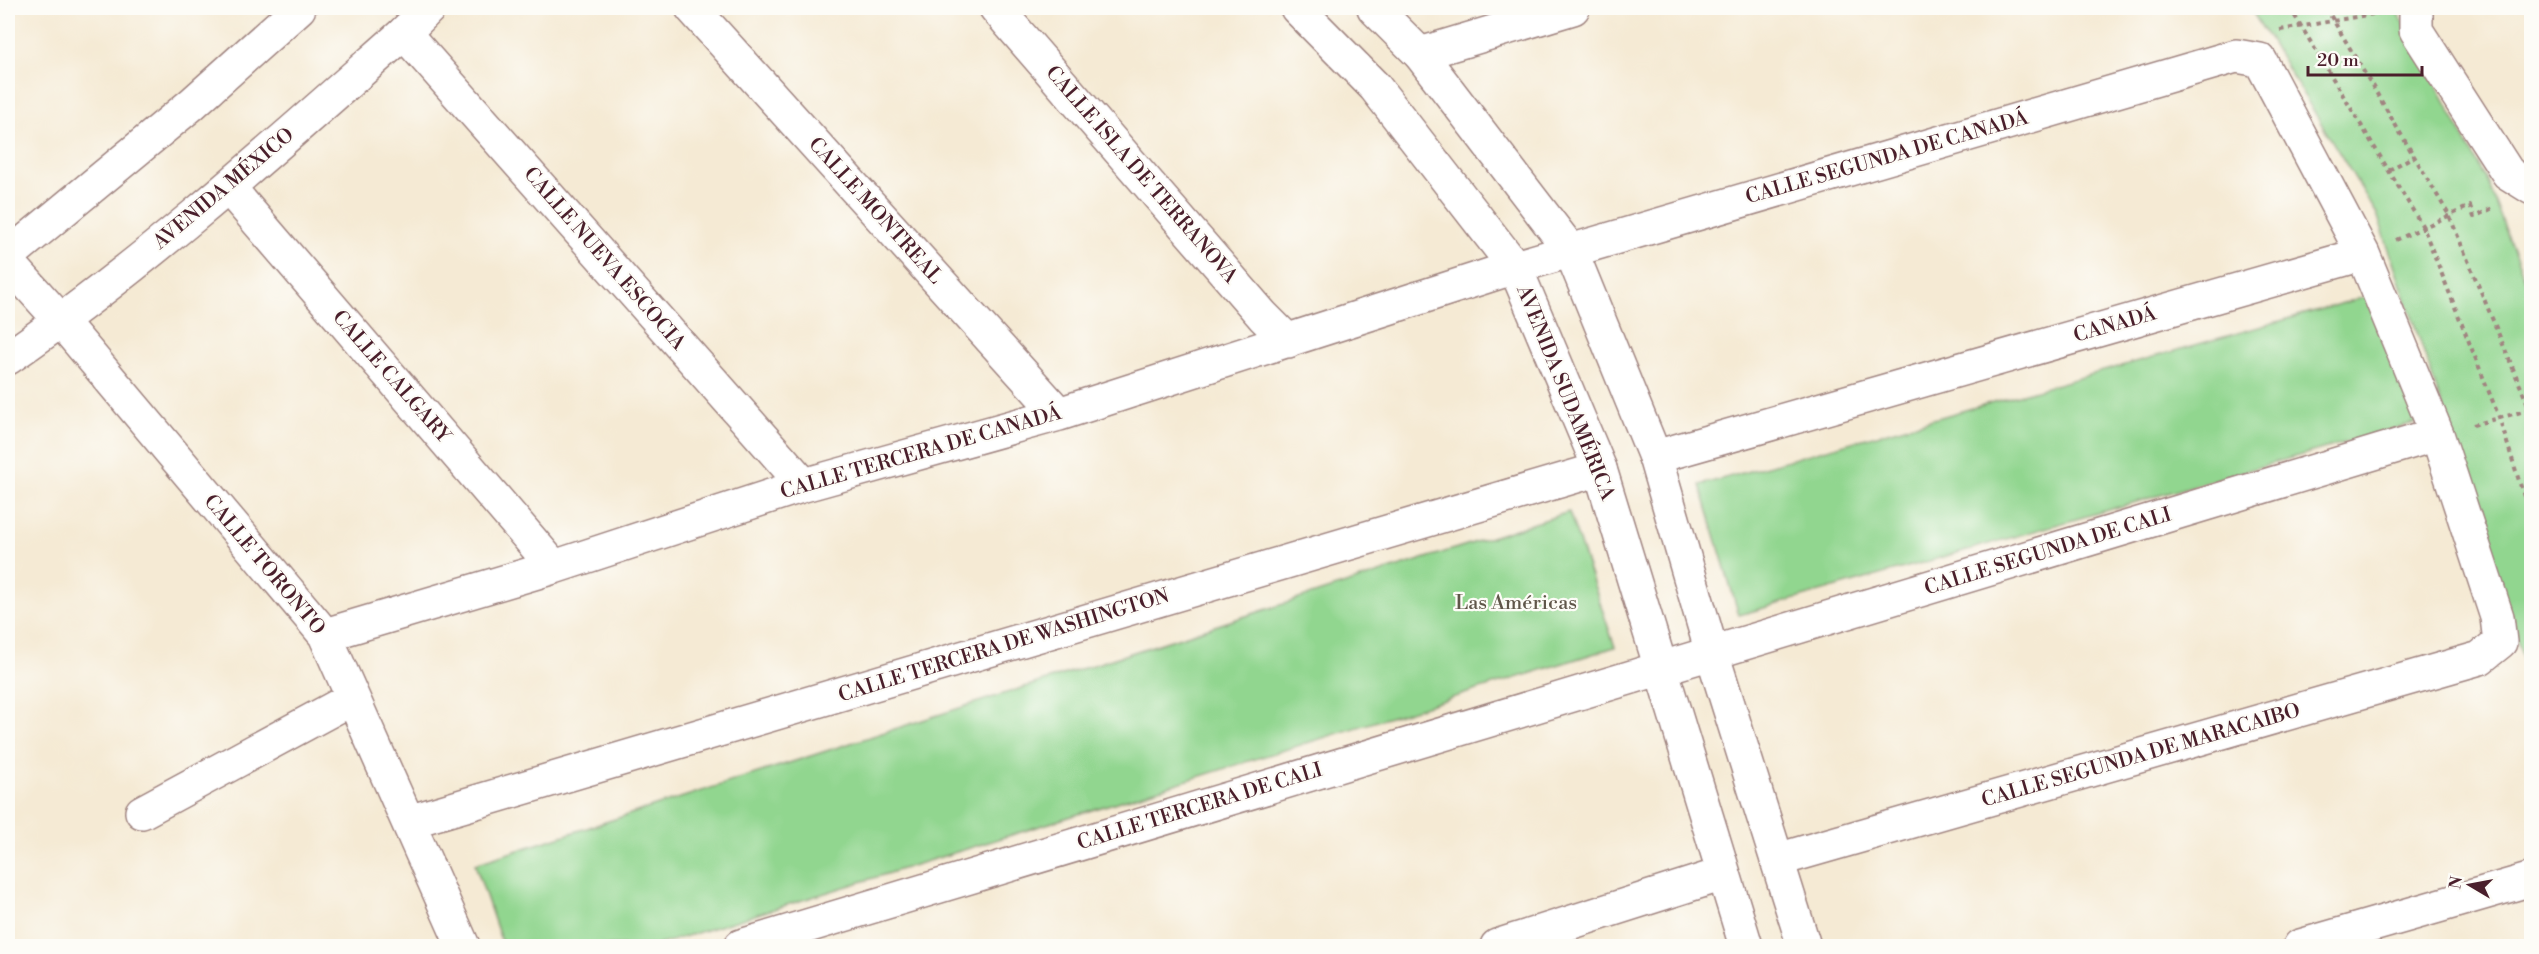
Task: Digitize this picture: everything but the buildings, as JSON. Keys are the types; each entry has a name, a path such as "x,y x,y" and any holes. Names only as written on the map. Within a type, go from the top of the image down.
{"street":[{"path":"8,256 192,104 299,8"},
{"name":"AVENIDA MÉXICO","path":"8,358 61,321 229,188 404,33 429,8"},
{"name":"CALLE MONTREAL","path":"692,8 1059,414"},
{"name":"CALLE ISLA DE TERRANOVA","path":"996,8 1263,316 1288,341"},
{"name":"AVENIDA SUDAMÉRICA","path":"1297,8 1375,87 1515,267 1599,469 1746,946"},
{"path":"1374,8 1420,54 1571,251 1655,457 1712,653 1804,946"},
{"path":"1420,54 1573,8"},
{"path":"2416,9 2416,30 2508,173 2532,188"},
{"name":"CALLE NUEVA ESCOCIA","path":"404,33 804,485"},
{"path":"2248,58 2363,254 2437,435"},
{"name":"CALLE SEGUNDA DE CANADÁ","path":"1515,267 2248,58"},
{"name":"CALLE CALGARY","path":"229,188 554,567"},
{"name":"CANADÁ","path":"1655,457 2363,254"},
{"name":"CALLE TORONTO","path":"8,262 61,321 325,635 464,946"},
{"name":"CALLE TERCERA DE CANADÁ","path":"325,635 554,567 804,485 1059,414 1515,267"},
{"name":"CALLE SEGUNDA DE MARACAIBO","path":"1777,860 2480,658 2500,642 2497,617 2437,435"},
{"name":"CALLE SEGUNDA DE CALI","path":"1659,668 2437,435"},
{"name":"CALLE TERCERA DE WASHINGTON","path":"408,822 1599,469"},
{"name":"CALLE TERCERA DE CALI","path":"741,946 1659,668"},
{"path":"142,812 353,698"},
{"path":"1497,946 1723,874"},
{"path":"2300,946 2532,879"}],"path":[{"path":"2290,8 2423,227 2499,417 2532,522"},
{"path":"2326,8 2449,215 2531,411 2499,417 2437,435"},
{"path":"2248,58 2248,38 2301,24 2416,9"},
{"path":"2389,170 2414,156"},
{"path":"2363,254 2470,206 2474,217 2503,204"}],"green space":[{"path":"2250,8 2395,8 2485,177 2531,295 2531,684 2455,444 2377,214"},
{"path":"2379,293 2428,419 1739,615 1700,485"},
{"name":"Las Américas","path":"1569,512 1615,647 655,946 503,946 475,864"}]}
